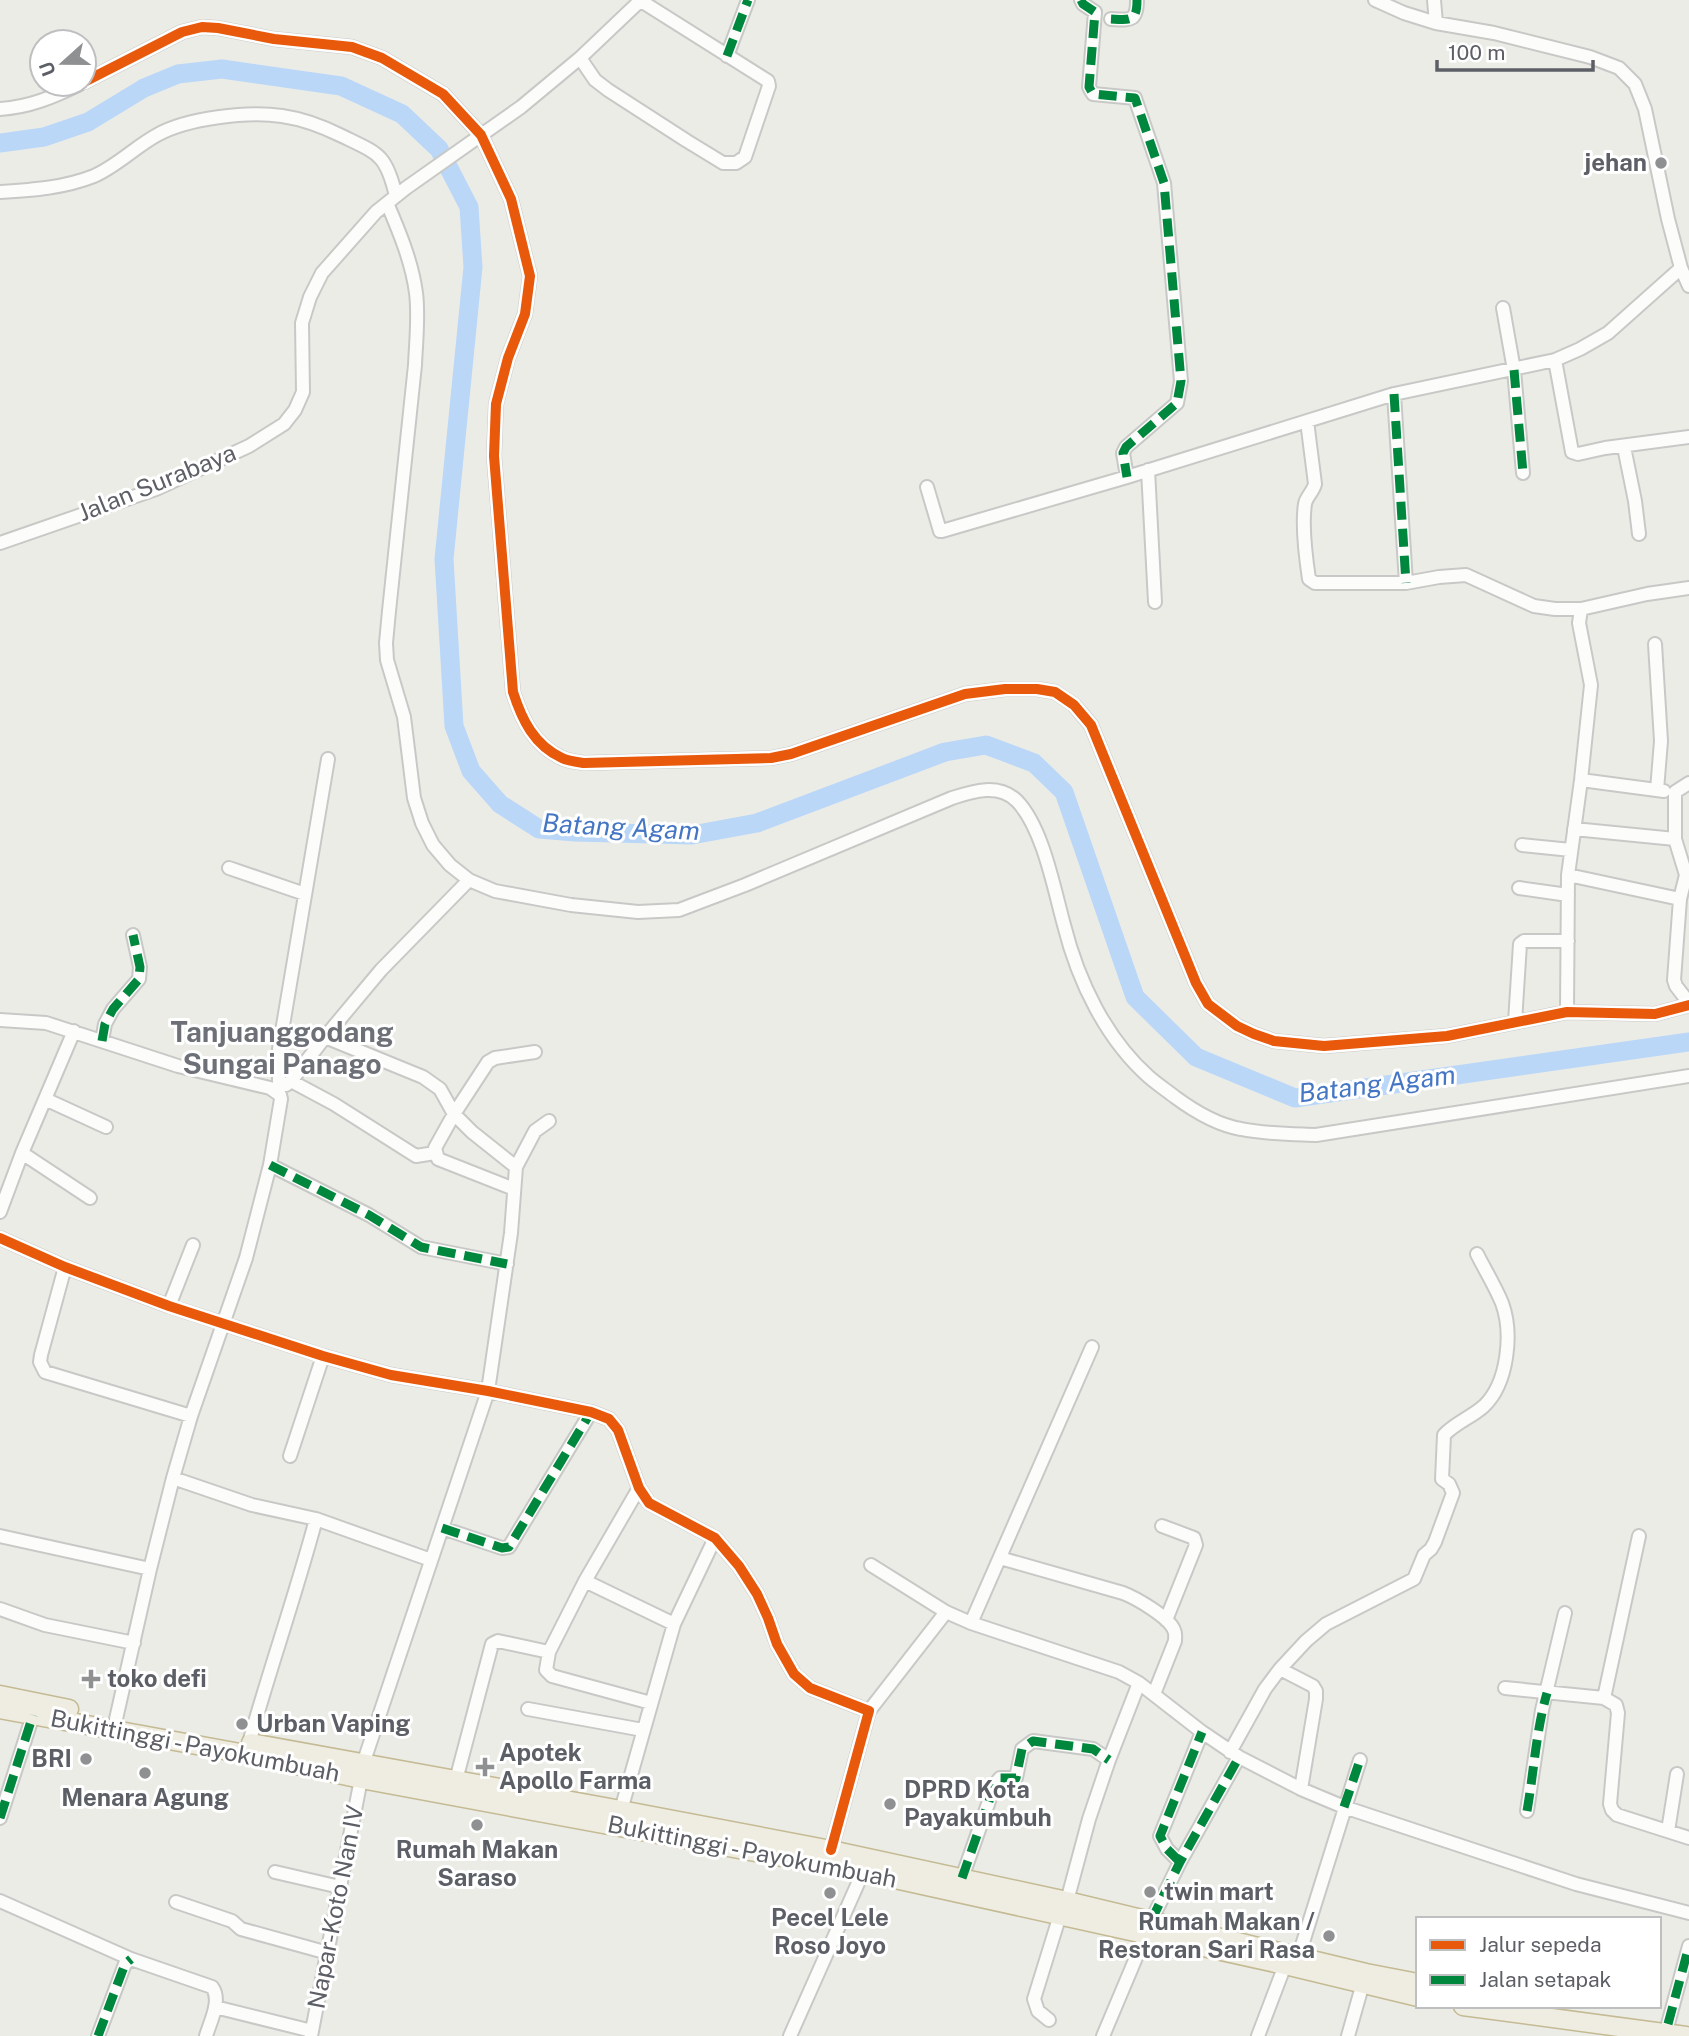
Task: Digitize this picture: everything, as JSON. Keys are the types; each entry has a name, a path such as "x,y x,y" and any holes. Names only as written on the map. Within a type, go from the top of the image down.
{"highway":[{"name":"Bukittinggi - Payokumbuah","path":"0,1695 249,1743 362,1771 456,1780 522,1800"},
{"name":"Bukittinggi - Payokumbuah","path":"0,1709 251,1755 362,1771 522,1800 863,1872 1063,1908 1292,1960 1416,1996"},
{"name":"Bukittinggi - Payokumbuah","path":"571,1810 621,1810 831,1850 962,1878 1063,1908"},
{"name":"Bukittinggi - Payokumbuah","path":"1364,1979 1416,1983"},
{"path":"1484,2008 1689,2026"},
{"path":"1558,2008 1591,2018 1686,2036"}],"street":[{"path":"580,58 595,80 608,90 718,160 729,164 745,157 769,86 768,81 641,0"},
{"name":"Jalan Surabaya","path":"0,543 156,489 249,446 284,424 295,410 303,392 302,323 322,272 376,212 459,149 521,107 580,58 641,0"},
{"path":"727,56 748,0"},
{"path":"1081,0 1083,5 1095,12 1089,87 1091,92 1135,98 1164,183 1180,392 1177,403 1126,447 1123,453 1127,477"},
{"path":"1111,19 1128,20 1134,17 1137,0"},
{"path":"1375,0 1436,23 1494,33 1590,57 1619,68 1635,84 1645,109 1668,219 1681,268 1689,286"},
{"path":"1434,0 1436,23"},
{"path":"98,75 182,32 202,27 352,47 382,58 443,94 481,135 511,199 530,275 525,314 508,358 496,404 494,456 513,692 522,718 538,742 563,759 584,763 771,758 791,754 965,694 1037,688 1055,692 1074,705 1091,725 1196,983 1208,1004 1237,1026 1254,1034 1274,1041 1324,1046 1447,1036 1567,1012 1655,1014 1689,1004 1674,980 1680,899 1686,875 1675,839 1675,792"},
{"path":"0,109 19,108 50,98"},
{"path":"0,192 41,189 95,175 111,167 157,134 176,126 193,121 261,114 284,116 323,127 375,153 389,170 396,195 397,226 416,293 417,325 386,643 387,660 404,717 414,798 422,823 433,845 450,865 469,880 495,891 571,905 638,912 678,910 745,885 952,798 984,790 1002,791 1016,800 1028,816 1038,837 1076,964 1121,1048 1149,1077 1196,1112 1239,1129 1316,1135 1689,1076"},
{"path":"927,486 941,531 1127,477 1394,394 1555,360 1608,333 1681,268"},
{"path":"1503,308 1514,370 1523,473"},
{"path":"1555,360 1572,452 1578,454 1605,447 1624,447 1689,437"},
{"path":"1394,394 1406,583"},
{"path":"1307,421 1315,484 1305,505 1305,554 1309,579 1317,583 1406,583 1466,575 1534,606 1555,609 1581,609 1647,594 1689,588"},
{"path":"1624,447 1639,534"},
{"path":"1148,470 1155,602"},
{"path":"1567,1012 1568,875 1591,685 1579,623 1581,609"},
{"path":"1655,644 1661,741 1657,790"},
{"path":"274,1089 328,759"},
{"path":"1581,780 1675,792 1689,783"},
{"path":"1574,829 1675,839"},
{"path":"1522,845 1571,850"},
{"path":"229,868 306,894"},
{"path":"1568,875 1680,899"},
{"path":"274,1089 291,1081 395,955 469,880"},
{"path":"1519,888 1568,895"},
{"path":"102,1041 105,1024 113,1009 139,979 141,967 133,936"},
{"path":"1515,1022 1520,944 1524,941 1568,941"},
{"path":"0,1020 46,1023 178,1066 274,1089 282,1104 270,1165 246,1258 191,1416 173,1478 116,1718"},
{"path":"0,1212 74,1031"},
{"path":"325,1037 423,1077 440,1090 454,1114 472,1132 516,1167 535,1131 550,1121"},
{"path":"514,1189 438,1159 435,1148 488,1062 495,1058 535,1052"},
{"path":"291,1081 334,1104 416,1156 435,1153"},
{"path":"45,1099 106,1127"},
{"path":"22,1153 90,1198"},
{"path":"270,1165 369,1215 421,1247 507,1264"},
{"name":"Napar-Koto Nan IV","path":"312,2034 362,1771 488,1391 511,1233 516,1167"},
{"path":"0,1238 65,1267 169,1306 323,1356 391,1376 488,1391 592,1412 609,1419 618,1430 639,1488 649,1503 715,1538 731,1554 752,1586 793,1674 810,1688 869,1711"},
{"path":"169,1306 193,1245"},
{"path":"1103,2036 1148,1928 1265,1689 1306,1641 1326,1624 1414,1579 1424,1555 1435,1542 1452,1493 1450,1484 1442,1479 1444,1434 1484,1406 1495,1393 1504,1374 1507,1327 1505,1315 1502,1303 1477,1254"},
{"path":"65,1267 41,1355 40,1362 45,1372 191,1416"},
{"path":"971,1623 1092,1347"},
{"path":"290,1456 323,1356"},
{"path":"442,1528 502,1548 509,1546 592,1412"},
{"path":"173,1478 253,1505 316,1519 431,1560"},
{"path":"639,1488 585,1581 549,1652 546,1670 552,1676 651,1703"},
{"path":"249,1743 316,1519"},
{"path":"1162,1526 1194,1538 1196,1545 1166,1620"},
{"path":"0,1536 150,1569"},
{"path":"1604,1698 1639,1536"},
{"path":"621,1810 674,1624 715,1538"},
{"path":"1000,1558 1123,1593 1166,1620 1174,1628 1175,1641 1154,1694"},
{"path":"871,1564 946,1612 971,1623 1119,1672 1139,1683 1235,1754 1301,1789 1345,1807 1576,1884 1689,1913"},
{"path":"585,1581 674,1624"},
{"path":"0,1609 45,1625 134,1643"},
{"path":"831,1850 869,1711 946,1612"},
{"path":"1527,1811 1542,1710 1565,1613"},
{"path":"456,1780 493,1642 549,1652"},
{"path":"1280,1670 1313,1686 1316,1691 1301,1789"},
{"path":"1049,2020 1038,2011 1034,1999 1109,1760 1139,1683"},
{"path":"1505,1688 1604,1698 1616,1705 1618,1713 1610,1804 1612,1810 1617,1815 1689,1838"},
{"path":"528,1709 643,1730"},
{"path":"0,1818 33,1715"},
{"path":"1180,1862 1167,1849 1160,1836 1202,1732"},
{"path":"962,1878 995,1784 1000,1778 1016,1778 1022,1749 1032,1741 1093,1749 1109,1760"},
{"path":"1258,2036 1292,1960 1360,1760"},
{"path":"1668,1831 1677,1774"},
{"path":"275,1872 340,1887"},
{"path":"790,2036 863,1872"},
{"path":"0,1901 131,1959 212,1987 216,1991 215,2007 206,2036"},
{"path":"176,1902 232,1921 242,1929 328,1953"},
{"path":"1668,2024 1689,1946"},
{"path":"98,2036 125,1964 131,1959"},
{"path":"1348,2036 1364,1979"},
{"path":"215,2007 312,2034"}],"waterway":[{"name":"Batang Agam","path":"0,143 44,137 88,122 144,88 178,74 222,69 341,86 402,114 439,149 469,207 473,267 444,559 454,726 471,771 500,804 539,829 692,835 757,823 945,752 986,745 1034,763 1064,792 1135,997 1196,1057 1295,1098 1689,1042"}],"marked path":[{"path":"727,56 748,0"},
{"path":"1081,0 1095,12 1089,87 1093,94 1135,98 1164,183 1181,381 1177,403 1126,447 1123,453 1127,477"},
{"path":"1111,19 1123,20 1134,16 1137,0"},
{"path":"1514,370 1523,473"},
{"path":"1394,394 1406,583"},
{"path":"102,1041 105,1024 113,1009 139,979 140,967 133,935"},
{"path":"270,1165 369,1215 421,1247 507,1264"},
{"path":"442,1528 502,1548 509,1547 591,1412"},
{"path":"1527,1811 1547,1693"},
{"path":"0,1818 33,1715"},
{"path":"1180,1862 1167,1849 1160,1836 1202,1732"},
{"path":"962,1878 995,1784 1000,1778 1016,1778 1022,1749 1033,1741 1093,1749 1109,1760"},
{"path":"1151,1921 1180,1862 1239,1757"},
{"path":"1344,1807 1360,1760"},
{"path":"1668,2024 1689,1946"},
{"path":"98,2036 125,1964 131,1959"}],"cycle path":[{"path":"98,75 182,32 202,27 274,39 352,47 382,58 443,94 481,135 511,199 530,276 525,314 508,358 496,404 494,456 513,692 530,731 552,753 567,760 584,763 771,758 791,754 965,694 1005,689 1055,692 1074,705 1091,725 1196,983 1208,1004 1237,1026 1274,1041 1324,1046 1447,1036 1567,1012 1655,1014 1689,1005"},
{"path":"0,1238 65,1267 169,1306 323,1356 391,1375 488,1391 591,1412 609,1419 618,1430 639,1488 649,1503 715,1538 739,1566 757,1594 777,1644 794,1674 810,1688 869,1711 831,1850"}],"place":[{"name":"jehan","path":"1661,163"},
{"name":"toko defi","path":"91,1679"},
{"name":"Urban Vaping","path":"242,1724"},
{"name":"BRI","path":"86,1759"},
{"name":"Apotek Apollo Farma","path":"485,1767"},
{"name":"Menara Agung","path":"145,1773"},
{"name":"DPRD Kota Payakumbuh","path":"890,1804"},
{"name":"Rumah Makan Saraso","path":"477,1825"},
{"name":"twin mart","path":"1150,1892"},
{"name":"Pecel Lele Roso Joyo","path":"830,1893"},
{"name":"Rumah Makan / Restoran Sari Rasa","path":"1329,1936"}],"district":[{"name":"Tanjuanggodang Sungai Panago","path":"282,1048"}]}
